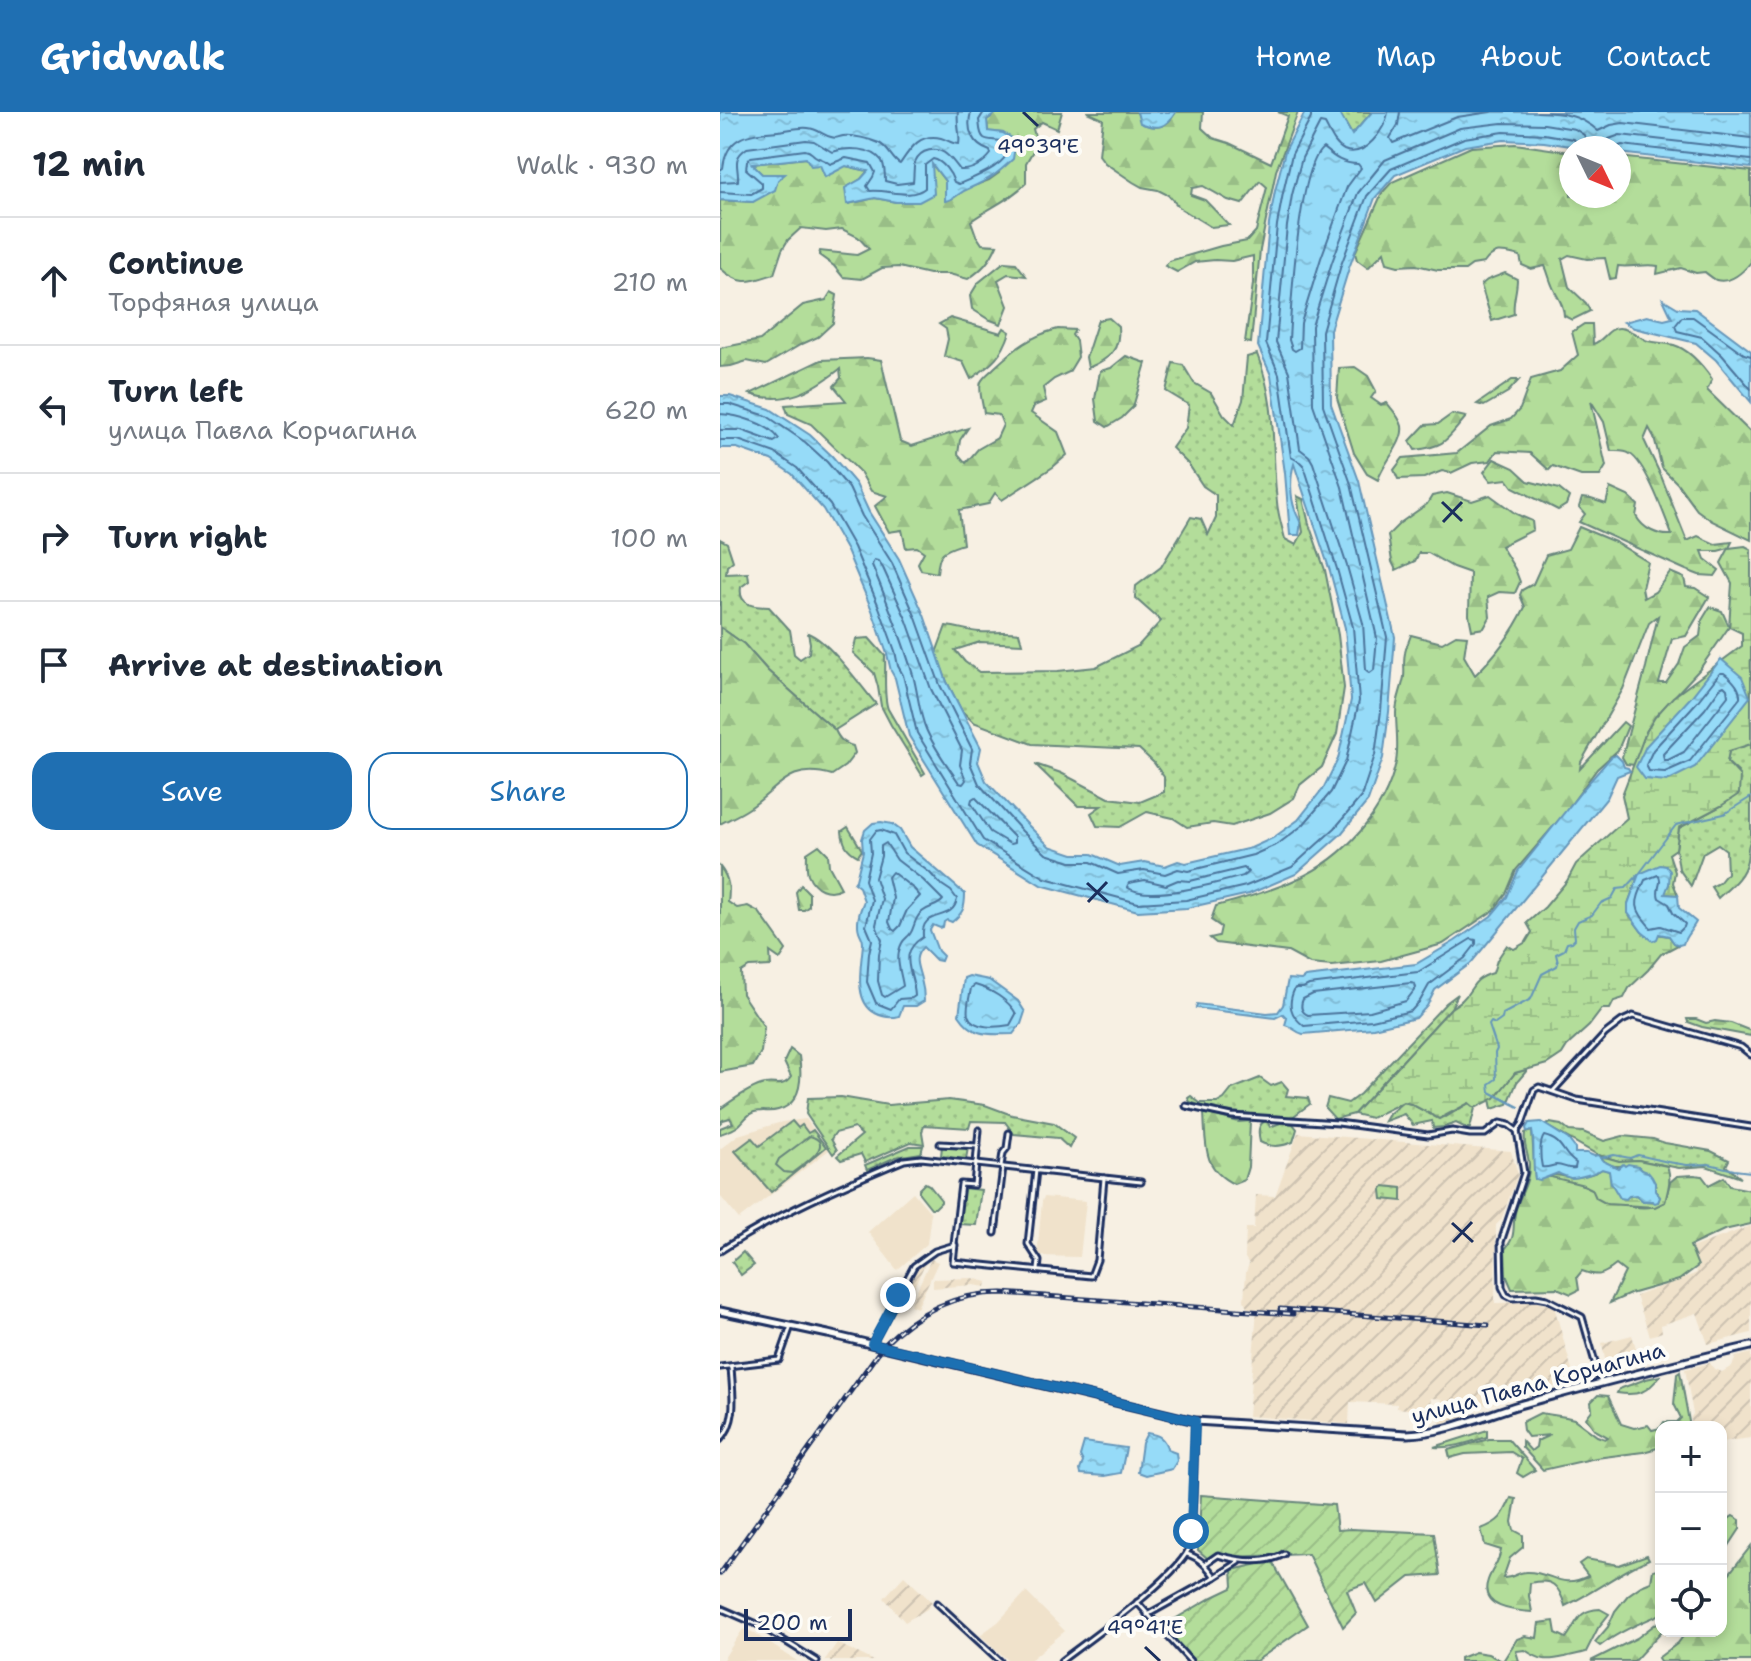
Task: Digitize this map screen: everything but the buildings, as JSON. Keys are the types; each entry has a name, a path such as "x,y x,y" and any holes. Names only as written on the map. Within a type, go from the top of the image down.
{"main road":[{"name":"улица Павла Корчагина","path":"720,1311 1195,1421 1370,1433 1417,1434 1446,1428 1601,1383 1751,1346"}],"street":[{"path":"1553,1091 1605,1034 1633,1016 1741,1047 1751,1055"},
{"path":"1517,1131 1534,1090 1539,1087 1577,1100 1751,1127"},
{"path":"1186,1106 1232,1116 1338,1123 1428,1135 1452,1131 1485,1134 1500,1123 1509,1125 1517,1131 1524,1173 1501,1242 1502,1287 1506,1295 1512,1298 1547,1299 1582,1317 1601,1383"},
{"path":"979,1130 974,1185 961,1184 953,1262 1091,1276 1104,1178"},
{"path":"995,1233 1003,1153 1009,1133"},
{"path":"940,1144 978,1146"},
{"path":"720,1251 789,1212 904,1160 921,1158 1141,1182"},
{"path":"1036,1170 1028,1244 1039,1261 1038,1270"},
{"path":"872,1344 914,1266 935,1251 955,1245"},
{"path":"720,1367 779,1360 791,1326"},
{"path":"720,1440 727,1433 733,1413 731,1366"},
{"path":"1061,1661 1137,1602 1187,1554 1190,1545 1195,1421"},
{"path":"1187,1554 1205,1564 1215,1577"},
{"path":"1205,1564 1218,1555 1241,1562 1277,1558 1284,1554"},
{"path":"1147,1615 1241,1562"},
{"path":"1137,1602 1190,1661"},
{"path":"937,1603 1000,1661"},
{"path":"720,1608 768,1630 817,1661"}],"shaded area":[{"path":"806,1119 829,1150 739,1219 720,1196 720,1149 738,1135 782,1122"},
{"path":"1298,1133 1511,1151 1518,1174 1501,1220 1496,1225 1495,1303 1536,1302 1554,1306 1575,1381 1476,1407 1467,1411 1466,1416 1440,1424 1442,1399 1431,1398 1429,1409 1425,1408 1425,1411 1397,1408 1397,1404 1350,1402 1349,1424 1248,1416 1257,1310 1247,1308 1244,1300 1249,1264 1245,1258 1246,1228 1254,1228 1256,1195 1275,1196"},
{"path":"913,1192 931,1213 927,1244 897,1270 868,1232"},
{"path":"1044,1197 1086,1201 1080,1257 1037,1256"},
{"path":"1751,1226 1751,1333 1708,1344 1697,1313 1661,1325 1662,1332 1650,1336 1636,1296 1697,1273 1688,1249"},
{"path":"931,1259 938,1262 917,1308 910,1305"},
{"path":"921,1263 925,1264 907,1301 902,1296"},
{"path":"972,1278 987,1282 986,1287 933,1288 933,1279"},
{"path":"1632,1335 1640,1362 1607,1370 1602,1343"},
{"path":"1751,1353 1751,1438 1727,1441 1727,1421 1691,1421 1693,1414 1685,1369 1710,1363 1722,1372 1732,1366 1736,1357"},
{"path":"904,1576 932,1602 927,1609 905,1622 884,1598"},
{"path":"1026,1592 1065,1631 1029,1661 1009,1661 980,1635 998,1622"},
{"path":"743,1629 752,1632 797,1661 722,1661"},
{"path":"837,1643 874,1661 824,1661"}],"green space":[{"path":"998,112 1062,112 1057,129 1042,122 1033,129 1037,144 1026,163 1026,183 971,221 982,244 997,245 986,264 968,279 899,267 882,268 862,279 843,277 819,255 820,251 857,255 869,249 858,237 842,229 801,228 782,250 774,274 766,277 740,280 720,268 720,200 753,202 784,174 762,174 751,164 807,158 820,165 846,166 868,171 846,188 848,204 875,198 896,202 919,201 931,163 945,181 963,190 999,173 1003,133 988,132 987,120"},
{"path":"1087,112 1137,112 1141,123 1157,127 1169,121 1176,112 1203,112 1202,128 1213,138 1271,163 1288,116 1278,112 1298,112 1276,171 1260,250 1251,343 1245,342 1253,284 1253,256 1232,261 1195,262 1177,272 1165,266 1169,261 1247,241 1256,231 1267,187 1260,181 1242,204 1203,186 1192,188 1191,195 1205,200 1229,225 1211,227 1180,208 1168,195 1142,187 1105,163 1099,155 1103,119"},
{"path":"1339,112 1372,112 1352,135"},
{"path":"1515,144 1559,150 1559,208 1631,208 1631,158 1751,171 1751,262 1732,279 1721,281 1705,272 1696,273 1681,268 1657,274 1658,266 1649,265 1618,266 1616,278 1610,279 1605,258 1587,259 1569,255 1562,259 1569,287 1590,311 1572,320 1564,316 1545,266 1531,269 1522,265 1520,256 1496,253 1484,263 1465,270 1398,266 1387,263 1384,252 1368,268 1357,260 1355,253 1382,193 1392,182 1471,147"},
{"path":"1004,262 1016,263 1026,276 1008,274 998,280 1008,306 1001,324 972,309 970,296 978,283"},
{"path":"1505,273 1517,279 1514,314 1492,321 1481,285"},
{"path":"831,292 837,295 833,323 818,337 766,365 747,361 720,367 720,348 760,340 803,305 826,300"},
{"path":"950,318 1001,333 1004,328 1010,332 995,359 971,379 963,362 944,356 948,339 946,329 939,324"},
{"path":"1109,318 1118,326 1118,341 1108,357 1088,368 1086,357 1098,320"},
{"path":"1584,324 1592,324 1593,344 1611,330 1623,328 1648,341 1674,345 1685,351 1712,379 1707,390 1751,433 1751,540 1697,510 1662,468 1649,428 1644,440 1687,541 1698,536 1715,544 1732,542 1729,548 1702,551 1705,559 1719,570 1715,576 1686,570 1579,522 1585,514 1579,507 1582,498 1606,504 1610,488 1628,496 1638,505 1636,516 1647,528 1672,535 1642,468 1628,453 1611,451 1604,422 1591,401 1606,466 1600,476 1581,476 1553,466 1549,470 1530,453 1497,451 1490,461 1472,463 1451,473 1442,471 1424,478 1398,479 1394,470 1403,458 1457,453 1491,426 1511,419 1520,409 1531,379 1560,371 1578,355 1572,332"},
{"path":"1058,329 1075,330 1072,335 1078,357 1069,372 1043,388 1046,401 1034,406 1031,413 1058,432 1067,455 1002,500 995,493 988,504 959,510 963,544 943,553 937,573 921,570 918,563 924,552 917,547 906,548 902,530 889,532 875,506 887,496 871,491 861,473 811,424 788,414 785,405 846,401 834,386 841,378 840,369 798,394 775,398 750,394 821,360 881,360 900,441 912,446 968,428 960,440 958,454 966,463 978,449 997,438 1003,425 999,415 984,413 980,388 982,380 1023,344"},
{"path":"1257,354 1271,410 1278,507 1285,539 1296,545 1303,532 1297,496 1303,499 1325,570 1338,635 1344,688 1337,734 1322,767 1300,785 1294,798 1270,813 1232,826 1213,823 1187,827 1173,818 1147,812 1120,827 1097,826 1091,813 1101,806 1078,806 1035,764 1061,773 1109,798 1140,802 1164,792 1164,777 1154,763 1139,749 1032,744 973,722 961,710 936,653 946,626 979,632 1019,633 1022,644 980,642 955,650 979,672 1096,667 1138,646 1161,621 1135,598 1136,586 1161,567 1191,517 1201,519 1208,535 1216,518 1216,495 1203,486 1189,465 1172,448 1186,428 1189,405 1166,391 1173,363 1183,365 1194,383 1211,393 1234,425 1243,400 1247,357"},
{"path":"1126,356 1146,363 1133,407 1107,427 1098,421 1095,399 1100,371 1111,368"},
{"path":"1355,367 1368,376 1376,391 1371,398 1381,405 1387,403 1402,426 1397,446 1378,480 1367,474 1354,453 1337,398 1339,368"},
{"path":"1512,380 1519,380 1508,392 1484,406 1477,404"},
{"path":"1452,414 1466,417 1450,436 1433,447 1415,450 1410,441 1425,425 1438,424"},
{"path":"1494,459 1514,468 1528,481 1559,489 1569,497 1566,505 1558,510 1513,487 1507,479 1491,481 1484,472"},
{"path":"1447,493 1472,501 1490,495 1516,514 1532,521 1533,530 1501,546 1520,582 1515,593 1499,592 1488,597 1490,617 1484,628 1472,630 1469,615 1470,573 1428,553 1419,553 1415,561 1396,570 1392,562 1388,535 1427,504 1432,496"},
{"path":"1579,527 1615,542 1648,562 1642,588 1644,598 1655,592 1670,572 1684,578 1686,587 1695,588 1709,597 1686,636 1672,639 1659,683 1666,683 1679,664 1685,647 1700,636 1702,620 1710,607 1722,611 1729,627 1699,670 1655,717 1646,732 1635,765 1626,764 1622,757 1658,616 1649,623 1623,689 1581,762 1580,769 1623,722 1628,726 1618,750 1597,769 1564,814 1516,870 1506,894 1494,910 1443,944 1381,961 1332,966 1310,964 1288,952 1216,943 1210,938 1219,936 1221,927 1211,920 1216,906 1277,887 1314,870 1346,846 1372,816 1391,781 1396,762 1396,708 1411,635 1442,643 1456,635 1467,636 1464,656 1475,675 1497,652 1515,626 1525,607 1520,595 1522,590 1533,584 1546,555 1568,549"},
{"path":"720,539 727,543 733,561 727,566 726,574 748,573 749,581 741,587 742,598 753,606 769,607 790,630 794,654 800,659 809,653 808,633 817,638 835,654 876,704 835,730 768,671 744,644 720,627"},
{"path":"1745,546 1751,549 1751,744 1729,751 1727,762 1740,776 1739,794 1679,828 1676,849 1669,854 1678,895 1664,894 1669,884 1668,876 1639,874 1628,904 1628,913 1642,932 1669,936 1678,945 1661,954 1629,988 1624,998 1614,1001 1610,1009 1602,1009 1562,1054 1547,1064 1515,1073 1495,1098 1475,1108 1469,1103 1439,1119 1403,1102 1371,1118 1354,1114 1477,981 1493,973 1507,945 1514,949 1526,942 1532,932 1527,923 1567,881 1576,864 1627,818 1622,795 1646,732 1655,717 1673,697 1742,646 1742,633 1729,627 1732,583 1721,563 1729,548"},
{"path":"720,627 744,644 768,671 835,730 842,740 853,746 855,753 845,766 832,775 805,772 794,775 748,809 720,824"},
{"path":"869,638 885,656 886,704 925,773 922,775 881,706 874,673 853,653 856,639"},
{"path":"1751,744 1751,840 1747,860 1740,877 1718,898 1711,887 1727,873 1726,850 1718,844 1703,853 1691,886 1679,869 1676,849 1679,828 1721,806 1738,772 1727,762 1729,751"},
{"path":"848,827 862,850 858,856 844,843 842,831"},
{"path":"819,845 828,854 829,866 841,888 826,891 818,887 808,874 807,853"},
{"path":"720,867 728,884 728,902 737,908 748,906 759,912 786,950 780,959 770,952 771,966 749,967 741,972 742,994 764,1027 761,1052 753,1066 720,1072"},
{"path":"801,885 809,893 809,906 804,910 799,910 796,892"},
{"path":"1458,994 1451,1008 1354,1114 1335,1119 1325,1108 1328,1098 1348,1103 1360,1094"},
{"path":"1687,1019 1731,1023 1751,1031 1751,1036 1702,1027"},
{"path":"790,1049 799,1056 800,1072 799,1088 792,1102 778,1110 752,1113 736,1127 720,1134 720,1128 733,1123 730,1118 720,1123 720,1109 755,1087 788,1081 791,1077 784,1062"},
{"path":"1528,1069 1517,1082 1508,1104 1492,1109 1490,1099 1515,1073"},
{"path":"1260,1078 1271,1086 1282,1082 1288,1089 1286,1096 1308,1098 1310,1104 1291,1118 1214,1109 1190,1102 1188,1098 1191,1096 1200,1103 1217,1103 1232,1089"},
{"path":"841,1097 888,1105 949,1100 985,1105 1012,1115 1054,1123 1074,1138 1069,1148 1058,1138 1014,1134 1005,1122 971,1121 969,1128 924,1125 924,1144 911,1142 865,1162 861,1154 841,1160 837,1156 862,1135 854,1128 835,1133 831,1139 837,1150 833,1154 806,1114 808,1098"},
{"path":"1403,1102 1446,1117 1469,1103 1475,1108 1470,1128 1456,1123 1433,1128 1432,1121 1413,1125 1404,1114 1385,1121"},
{"path":"1204,1113 1239,1122 1250,1121 1248,1167 1244,1180 1234,1184 1216,1171 1211,1163 1206,1145"},
{"path":"1267,1120 1270,1127 1283,1122 1293,1124 1297,1129 1293,1142 1276,1146 1260,1142 1260,1126"},
{"path":"792,1121 798,1128 802,1125 808,1133 813,1130 826,1147 771,1192 735,1151 752,1138 759,1146"},
{"path":"1550,1123 1604,1141 1623,1136 1711,1151 1729,1160 1726,1166 1741,1178 1706,1166 1679,1168 1638,1160 1619,1161 1598,1155 1545,1125"},
{"path":"1532,1131 1535,1179 1550,1177 1570,1181 1643,1208 1665,1202 1670,1182 1677,1176 1702,1176 1709,1185 1724,1177 1730,1186 1751,1190 1751,1224 1724,1230 1690,1246 1698,1266 1679,1280 1610,1303 1625,1272 1616,1265 1600,1274 1582,1271 1577,1277 1579,1290 1571,1294 1557,1288 1512,1289 1506,1275 1505,1249 1513,1236 1514,1219 1529,1171 1525,1133"},
{"path":"810,1136 820,1144 809,1160 792,1173 784,1172 776,1165 779,1159"},
{"path":"910,1146 923,1146 921,1153 896,1157 867,1170 865,1165"},
{"path":"942,1146 968,1148 966,1159 941,1156"},
{"path":"1598,1155 1619,1161 1638,1160 1667,1166 1669,1180 1665,1202 1655,1207 1607,1204 1584,1185 1547,1176 1576,1177 1602,1169 1609,1171 1616,1191 1636,1195 1643,1201 1658,1202 1660,1197 1655,1191 1655,1183 1638,1166 1612,1165"},
{"path":"925,1183 941,1200 935,1208 931,1208 919,1193"},
{"path":"1384,1186 1402,1188 1402,1201 1382,1199"},
{"path":"963,1188 981,1190 976,1225 958,1224"},
{"path":"743,1252 754,1265 741,1275 732,1262"},
{"path":"1680,1372 1689,1421 1678,1421 1681,1418 1674,1404 1677,1374"},
{"path":"1660,1376 1642,1392 1617,1393 1619,1389"},
{"path":"1598,1395 1608,1396 1621,1424 1634,1428 1648,1425 1655,1429 1655,1449 1543,1470 1522,1447 1522,1441 1531,1451 1537,1441 1550,1435 1528,1437 1523,1430 1522,1422 1540,1413 1574,1419 1597,1436 1608,1437 1595,1430 1586,1418 1592,1410 1591,1402"},
{"path":"1487,1430 1487,1437 1454,1446 1434,1447"},
{"path":"1489,1439 1508,1439 1535,1470 1523,1477 1517,1473 1522,1459 1511,1452 1465,1454 1450,1458 1448,1450"},
{"path":"1201,1495 1334,1505 1337,1530 1434,1533 1440,1575 1410,1577 1377,1603 1366,1583 1347,1590 1356,1613 1343,1627 1308,1554 1207,1558 1198,1550"},
{"path":"1511,1498 1516,1499 1512,1522 1514,1530 1523,1535 1523,1547 1510,1558 1503,1578 1527,1572 1563,1581 1578,1580 1588,1576 1579,1564 1586,1559 1619,1565 1647,1555 1649,1559 1565,1606 1557,1588 1544,1582 1530,1583 1532,1612 1500,1606 1488,1597 1486,1589 1501,1550 1485,1545 1481,1529 1500,1518"},
{"path":"1733,1516 1740,1520 1740,1529 1727,1549 1727,1520"},
{"path":"1751,1546 1751,1661 1660,1661 1658,1658 1682,1637 1727,1637 1727,1576"},
{"path":"1272,1561 1308,1625 1256,1661 1193,1661 1168,1632 1168,1623 1232,1588 1232,1570"},
{"path":"1653,1570 1655,1617 1600,1646 1595,1642 1608,1627 1615,1611 1628,1595 1651,1582"},
{"path":"1600,1609 1609,1614 1586,1652 1549,1659 1525,1650 1516,1651 1519,1661 1503,1661 1517,1639 1525,1636 1537,1638 1539,1623 1554,1621 1556,1633 1566,1638 1582,1614"},
{"path":"1655,1624 1656,1637 1634,1661 1591,1661 1637,1638"},
{"path":"1475,1652 1502,1661 1460,1661 1460,1658"}],"water":[{"path":"720,112 998,112 987,120 988,131 1003,133 1016,140 1013,159 987,180 945,201 945,181 932,164 934,194 919,202 875,198 847,204 845,188 868,171 846,166 825,177 820,165 811,166 806,158 752,164 762,174 785,174 778,180 775,190 753,202 720,200"},
{"path":"1137,112 1176,112 1169,121 1157,127 1140,123"},
{"path":"1305,112 1339,112 1352,135 1372,112 1751,112 1751,168 1631,154 1631,136 1559,136 1559,144 1504,140 1465,146 1395,175 1375,198 1330,330 1331,404 1359,481 1395,637 1383,758 1368,801 1341,834 1296,874 1249,894 1187,908 1138,911 1041,885 977,845 909,736 895,678 872,610 847,551 823,509 792,474 771,460 737,448 720,448 720,396 730,396 770,409 810,435 856,484 869,512 899,559 924,615 947,682 981,748 978,762 986,781 1049,846 1073,854 1092,854 1120,866 1144,862 1165,866 1251,848 1273,838 1298,820 1324,787 1338,759 1351,700 1345,628 1330,571 1294,464 1291,493 1300,526 1299,535 1290,535 1271,375 1258,346 1269,224 1285,151"},
{"path":"1663,299 1678,308 1695,309 1751,351 1751,402 1716,360 1696,343 1634,328 1624,322 1647,316 1664,320 1672,318"},
{"path":"1721,659 1742,677 1750,697 1695,767 1667,781 1645,779 1636,767 1646,746"},
{"path":"1616,755 1630,771 1617,776 1607,798 1471,963 1435,990 1416,1018 1373,1028 1303,1034 1285,1025 1287,1018 1283,1014 1275,1018 1196,1008 1197,1004 1278,1012 1283,1005 1288,979 1301,980 1305,977 1416,964 1455,941 1491,916 1507,897 1518,871 1584,788"},
{"path":"873,823 892,824 900,830 910,847 965,894 964,907 959,916 952,922 944,922 943,927 933,925 930,930 943,956 941,961 923,947 918,955 924,1001 916,1006 903,1006 899,1016 893,1017 875,1013 868,1007 863,999 860,981 863,941 858,924 864,901 859,887 854,883 863,852 865,830"},
{"path":"1660,865 1670,871 1665,894 1678,895 1679,908 1696,922 1683,944 1674,943 1669,936 1659,934 1653,941 1628,913 1628,904 1639,874"},
{"path":"964,978 989,980 1018,1001 1025,1012 1013,1034 976,1031 959,1015"},
{"path":"1541,1122 1568,1139 1575,1153 1598,1155 1618,1168 1628,1164 1648,1172 1660,1197 1658,1202 1643,1201 1636,1195 1620,1198 1611,1183 1609,1171 1602,1169 1574,1178 1558,1173 1535,1179 1532,1131 1527,1132 1526,1128 1529,1123"},
{"path":"1147,1433 1161,1438 1168,1450 1176,1453 1177,1461 1172,1469 1146,1475 1138,1472 1142,1443"},
{"path":"1084,1442 1126,1448 1121,1473 1104,1476 1081,1474 1083,1462 1080,1456"}],"waterway":[{"path":"1519,1107 1490,1092 1489,1084 1496,1079 1497,1049 1489,1025 1491,1022 1495,1024 1503,1014 1531,999 1542,974 1557,966 1556,954 1575,939 1574,928 1578,921 1592,915 1601,903 1612,898 1617,889 1626,888 1676,825 1724,814 1751,797"},
{"path":"1600,1158 1638,1155 1687,1165 1709,1164 1751,1172"}],"railway":[{"path":"720,1574 883,1346 908,1324 937,1307 968,1297 1002,1293 1293,1314"},
{"path":"1280,1309 1488,1325"}],"route":[{"path":"898,1295 872,1344 1195,1421 1191,1531"}]}
